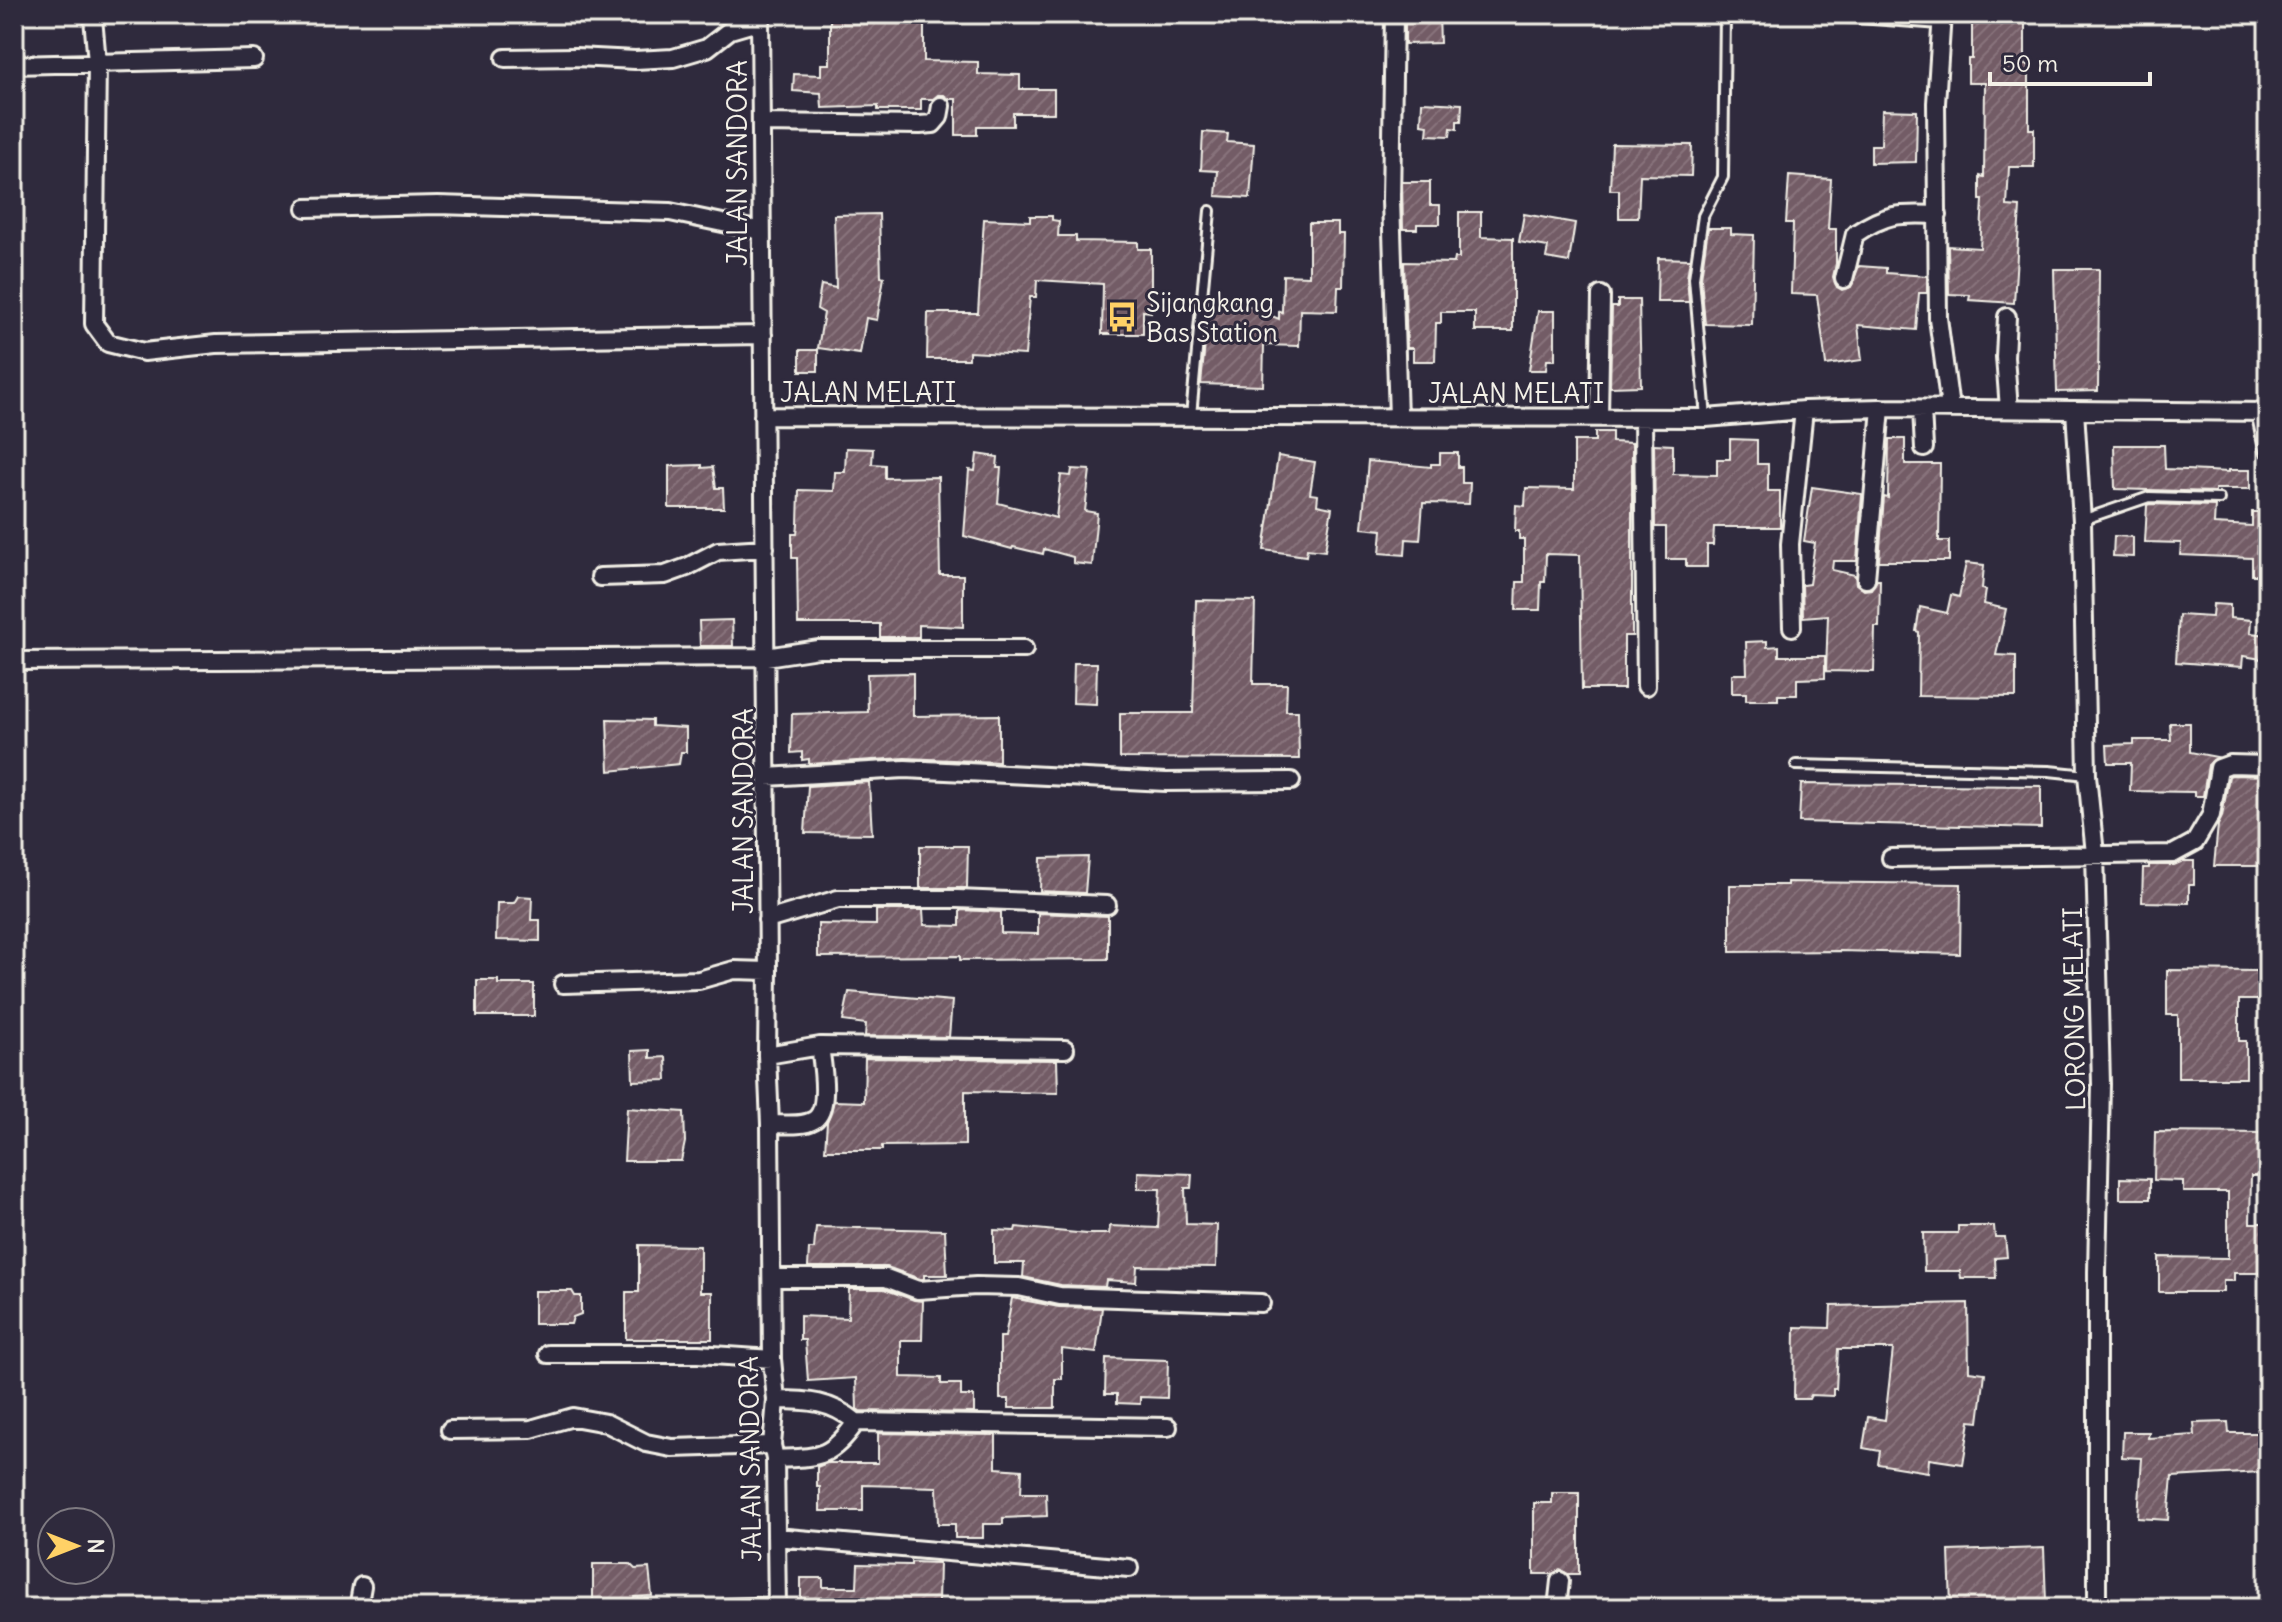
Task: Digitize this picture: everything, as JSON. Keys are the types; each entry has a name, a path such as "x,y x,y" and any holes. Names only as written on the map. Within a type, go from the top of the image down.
{"street":[{"path":"1394,14 1391,200 1398,417"},
{"path":"93,18 97,62 94,324 108,343 144,352 216,344 763,335"},
{"path":"505,58 673,58 707,48 730,30 760,18"},
{"name":"JALAN SANDORA","path":"760,18 767,1055 772,1359 776,1400 777,1607"},
{"path":"1942,19 1936,103 1938,318 1950,408"},
{"path":"14,65 254,59"},
{"path":"761,123 933,124 939,117 941,106"},
{"path":"306,208 438,205 670,212 761,231"},
{"path":"1844,279 1855,234 1873,222 1897,214 1938,215"},
{"path":"1599,417 1601,295"},
{"path":"2007,317 2005,357 2009,409"},
{"path":"1866,579 1881,408"},
{"name":"JALAN MELATI","path":"763,416 1706,418 1881,408 2264,411"},
{"path":"1922,409 1924,448"},
{"path":"1792,627 1790,544 1804,410"},
{"name":"LORONG MELATI","path":"2075,410 2082,521 2087,775 2095,854 2101,1084 2097,1272 2097,1608"},
{"path":"2264,411 2268,449"},
{"path":"1643,418 1646,686"},
{"path":"600,577 665,575 718,551 765,548"},
{"path":"14,661 766,657 818,649 1024,649"},
{"path":"1891,858 2173,854 2195,842 2211,815 2219,768 2230,764 2268,765"},
{"path":"766,777 905,769 1166,782 1291,781"},
{"path":"767,920 838,899 957,899 1107,905"},
{"path":"563,984 699,980 734,970 768,971"},
{"path":"767,1055 820,1046 1065,1049"},
{"path":"770,1124 806,1123 820,1114 824,1082 820,1046"},
{"path":"773,1278 886,1278 918,1290 1019,1287 1060,1296 1261,1303"},
{"path":"548,1354 698,1354 772,1359"},
{"path":"776,1400 811,1400 836,1409 856,1422 1168,1427"},
{"path":"450,1430 531,1429 573,1417 606,1423 646,1443 672,1448 774,1452 812,1457 827,1453 843,1441 856,1422"},
{"path":"776,1537 1129,1568"},
{"path":"1557,1608 1560,1581"},
{"path":"358,1608 362,1586"},
{"path":"726,1608 777,1607"}],"lane":[{"path":"1706,418 1694,278 1703,216 1723,177 1725,14"},
{"path":"1836,14 1845,17 1942,19"},
{"path":"1191,416 1210,211"},
{"path":"2082,521 2149,497 2219,499"},
{"path":"1796,765 2049,771 2087,775"}],"building":[{"path":"830,14 924,14 924,61 978,62 978,74 1020,75 1020,89 1054,89 1054,113 1013,113 1013,126 977,126 977,135 956,135 956,99 944,95 921,99 921,110 878,110 878,106 822,108 821,93 793,91 794,74 821,75 821,64 830,64"},
{"path":"1405,14 1439,14 1440,43 1405,44"},
{"path":"1972,14 2025,14 2025,65 2029,65 2029,129 2034,129 2034,167 2009,167 2007,206 2020,207 2014,303 1969,300 1970,295 1949,294 1948,246 1980,248 1985,83 1968,83 1968,59 1972,59"},
{"path":"1422,102 1462,104 1457,129 1451,128 1450,136 1427,135 1428,125 1421,124"},
{"path":"1882,110 1917,111 1916,162 1871,163 1871,145 1881,145"},
{"path":"1203,132 1228,134 1227,142 1254,144 1250,198 1216,196 1218,171 1201,170"},
{"path":"1612,144 1692,145 1691,176 1640,175 1638,218 1619,218 1619,190 1610,190"},
{"path":"1789,176 1831,179 1828,229 1836,229 1833,277 1837,287 1842,290 1851,287 1859,266 1886,268 1886,273 1927,276 1927,293 1919,293 1916,330 1858,325 1862,360 1826,365 1817,295 1791,294 1793,223 1786,223"},
{"path":"1402,182 1430,182 1430,205 1440,205 1440,224 1417,224 1417,229 1403,229"},
{"path":"1459,212 1481,212 1481,237 1513,238 1513,331 1475,331 1475,312 1441,312 1441,323 1436,323 1435,361 1413,361 1413,348 1407,348 1404,262 1454,263 1455,258 1459,258"},
{"path":"879,214 881,276 884,277 877,320 866,318 860,354 818,348 824,313 817,309 821,285 836,288 834,215"},
{"path":"1524,214 1575,223 1569,262 1546,258 1548,247 1519,242"},
{"path":"1030,216 1052,216 1052,220 1059,221 1058,236 1076,236 1076,241 1138,242 1138,249 1151,249 1151,312 1143,311 1143,334 1102,334 1103,284 1037,280 1036,297 1030,297 1025,355 969,352 969,359 927,359 928,313 978,313 984,219 1030,221"},
{"path":"1309,223 1338,223 1338,234 1344,234 1343,287 1338,287 1337,311 1300,310 1299,346 1264,345 1263,386 1201,384 1207,324 1219,294 1279,319 1283,275 1309,276"},
{"path":"1708,228 1731,228 1731,234 1754,235 1752,325 1705,324 1701,278"},
{"path":"1658,258 1690,259 1687,278 1689,302 1657,302"},
{"path":"2054,269 2099,269 2098,391 2057,392"},
{"path":"1618,300 1639,300 1641,386 1610,387 1612,307 1618,307"},
{"path":"1538,311 1555,311 1555,360 1547,360 1546,370 1529,370"},
{"path":"800,350 818,350 818,371 800,371"},
{"path":"1595,432 1612,432 1612,442 1632,443 1632,636 1624,636 1624,689 1582,689 1580,555 1546,554 1540,610 1516,610 1517,582 1524,582 1524,539 1519,539 1519,531 1515,531 1516,505 1525,506 1526,488 1574,489 1574,441 1595,441"},
{"path":"1730,439 1757,440 1757,464 1768,464 1768,491 1780,491 1780,527 1714,527 1713,545 1707,545 1707,567 1686,567 1686,559 1666,559 1666,527 1655,527 1654,444 1673,445 1673,474 1717,475 1717,459 1730,459"},
{"path":"1889,439 1905,439 1905,464 1940,464 1939,541 1949,541 1949,561 1879,561 1884,497 1888,498"},
{"path":"2114,445 2164,445 2165,469 2250,470 2250,489 2215,489 2215,492 2115,489"},
{"path":"846,448 873,449 872,464 885,465 885,478 938,477 940,575 963,575 963,627 919,625 919,637 880,637 880,624 798,624 797,558 792,558 792,534 797,534 799,490 834,491 835,472 845,472"},
{"path":"1440,453 1458,453 1462,483 1470,483 1469,504 1423,503 1420,540 1406,539 1405,555 1380,553 1382,530 1362,528 1368,461 1431,467 1431,464 1440,464"},
{"path":"977,454 998,457 997,468 1001,468 998,503 1056,518 1061,475 1071,476 1072,469 1090,470 1085,511 1097,513 1092,565 1073,563 1073,557 1044,549 1043,554 1012,549 964,536 969,470 975,471"},
{"path":"1278,456 1315,462 1310,494 1318,495 1317,505 1332,508 1325,551 1307,549 1306,556 1264,550"},
{"path":"702,465 702,468 713,467 716,488 723,488 724,508 669,508 669,466"},
{"path":"1812,487 1862,494 1857,561 1833,561 1832,570 1855,575 1856,584 1864,590 1871,589 1880,580 1874,672 1826,671 1828,615 1803,617 1802,585 1809,584 1815,543 1804,541"},
{"path":"2147,505 2215,506 2214,524 2252,526 2252,512 2268,512 2268,575 2252,575 2252,558 2180,555 2181,543 2145,542"},
{"path":"2114,536 2133,537 2133,557 2113,556"},
{"path":"1966,563 1984,565 1984,604 2006,609 1996,655 2016,656 2016,697 1918,696 1919,632 1916,631 1920,607 1947,613 1951,595 1959,597"},
{"path":"1196,600 1255,601 1253,684 1287,684 1286,711 1298,711 1299,759 1120,758 1120,713 1193,713"},
{"path":"2213,604 2230,605 2230,618 2251,620 2250,633 2268,635 2268,660 2243,656 2242,667 2176,662 2179,615 2212,617"},
{"path":"732,620 733,646 700,646 699,621"},
{"path":"1767,641 1767,647 1779,646 1779,656 1825,656 1825,678 1797,679 1797,695 1778,695 1778,700 1746,700 1746,693 1732,693 1732,674 1747,674 1746,642"},
{"path":"1074,663 1097,663 1096,704 1073,703"},
{"path":"913,673 913,716 999,715 999,762 905,758 809,764 809,759 802,760 802,752 791,753 792,714 868,712 867,674"},
{"path":"607,719 652,720 652,726 686,728 686,752 681,752 679,764 609,771"},
{"path":"2170,723 2190,723 2190,752 2217,757 2208,765 2203,796 2194,796 2194,792 2130,791 2131,763 2108,763 2107,745 2134,744 2134,740 2171,740"},
{"path":"2229,776 2268,776 2268,866 2214,866 2218,825"},
{"path":"869,782 872,834 805,833 808,786"},
{"path":"1801,784 2041,786 2041,828 1799,822"},
{"path":"920,846 968,846 967,888 920,888"},
{"path":"1088,857 1085,893 1040,891 1041,858"},
{"path":"2194,861 2194,885 2189,885 2189,903 2142,902 2143,868"},
{"path":"1787,882 1961,884 1960,954 1730,952 1730,885 1787,885"},
{"path":"518,896 532,897 531,920 540,920 540,941 496,940 497,903 514,903"},
{"path":"876,910 923,910 924,925 960,926 960,910 1001,912 1001,933 1038,934 1038,913 1108,916 1108,959 818,957 818,924 876,925"},
{"path":"2167,970 2258,971 2258,1000 2239,1000 2239,1041 2246,1041 2246,1078 2178,1078 2178,1015 2167,1015"},
{"path":"477,980 498,980 498,984 534,984 534,1016 477,1016"},
{"path":"849,992 952,1001 949,1037 865,1036 866,1024 843,1021"},
{"path":"650,1050 650,1058 666,1057 667,1080 633,1081 632,1051"},
{"path":"865,1058 1057,1060 1058,1093 965,1091 965,1145 825,1150 827,1122 834,1101 864,1102"},
{"path":"627,1108 684,1112 685,1142 681,1161 624,1161"},
{"path":"2155,1132 2268,1133 2268,1176 2251,1176 2250,1223 2268,1223 2268,1273 2234,1273 2234,1281 2223,1281 2223,1292 2159,1292 2159,1257 2228,1258 2228,1192 2183,1192 2183,1181 2154,1180"},
{"path":"1138,1172 1192,1174 1191,1188 1185,1188 1186,1224 1217,1225 1216,1267 1137,1266 1136,1282 1106,1280 1105,1287 1061,1285 1023,1277 1024,1263 994,1263 994,1230 1015,1231 1016,1227 1109,1234 1110,1226 1158,1228 1160,1189 1138,1189"},
{"path":"2120,1178 2150,1179 2150,1199 2120,1199"},
{"path":"1958,1226 1994,1226 1995,1237 2005,1237 2007,1257 1995,1258 1996,1278 1961,1278 1960,1271 1924,1271 1923,1233 1958,1233"},
{"path":"816,1227 945,1230 947,1275 924,1275 924,1279 920,1279 887,1267 808,1267 809,1249 814,1249"},
{"path":"639,1245 700,1246 700,1292 712,1292 712,1339 626,1339 626,1292 639,1292"},
{"path":"849,1289 884,1289 923,1301 922,1340 901,1340 901,1377 941,1378 941,1384 961,1384 961,1396 974,1396 974,1413 860,1411 857,1409 856,1378 808,1381 805,1340 800,1340 800,1316 848,1318"},
{"path":"534,1291 572,1291 575,1296 581,1296 581,1314 573,1317 571,1324 534,1324"},
{"path":"1012,1298 1059,1307 1102,1308 1096,1353 1062,1349 1062,1379 1055,1379 1055,1408 1009,1408 1009,1399 1000,1399 1000,1337 1005,1337"},
{"path":"1968,1303 1969,1371 1985,1373 1979,1422 1970,1421 1963,1464 1929,1459 1928,1472 1878,1464 1880,1451 1863,1448 1868,1417 1885,1420 1893,1349 1838,1349 1833,1396 1811,1395 1809,1399 1794,1399 1795,1327 1830,1328 1831,1306"},
{"path":"1106,1358 1168,1360 1167,1398 1140,1397 1140,1404 1117,1403 1117,1394 1105,1394"},
{"path":"2228,1422 2229,1433 2268,1433 2268,1464 2260,1464 2260,1472 2172,1477 2168,1520 2138,1518 2142,1458 2122,1457 2123,1432 2149,1432 2148,1438 2195,1435 2194,1423"},
{"path":"878,1433 996,1435 996,1468 1022,1470 1021,1493 1046,1493 1047,1516 1003,1518 1003,1524 983,1524 983,1538 955,1538 955,1524 938,1524 937,1487 863,1485 863,1511 820,1511 817,1467 827,1463 878,1463"},
{"path":"1552,1493 1579,1493 1579,1574 1560,1570 1552,1574 1534,1574 1534,1503 1552,1503"},
{"path":"2044,1548 2046,1602 1951,1606 1949,1551"},
{"path":"911,1562 939,1563 938,1604 916,1603 916,1608 801,1605 801,1578 823,1578 823,1587 857,1587 858,1564 911,1565"},
{"path":"593,1564 630,1564 635,1569 649,1568 652,1596 634,1597 632,1604 593,1605"}],"place":[{"name":"Sijangkang Bas Station","path":"1122,317"}]}
